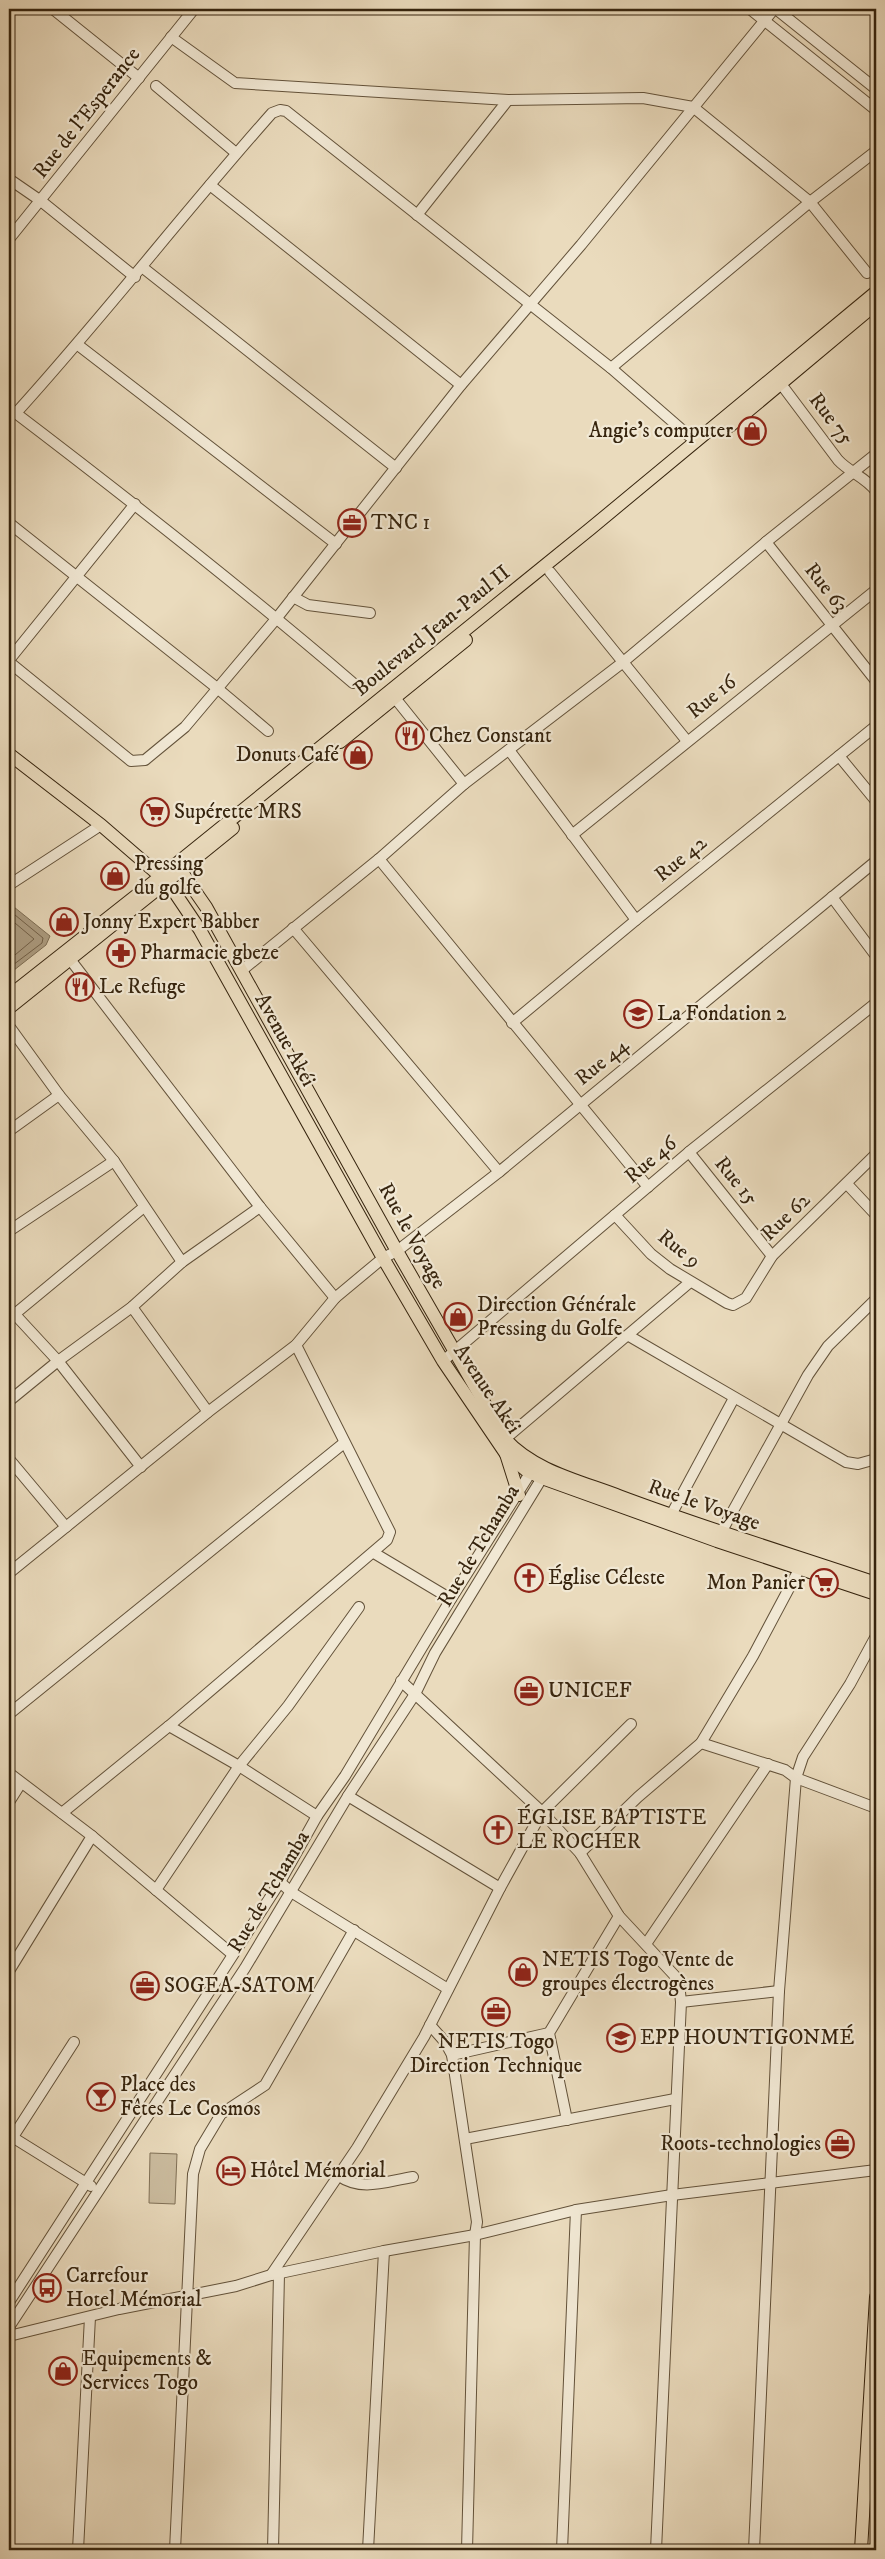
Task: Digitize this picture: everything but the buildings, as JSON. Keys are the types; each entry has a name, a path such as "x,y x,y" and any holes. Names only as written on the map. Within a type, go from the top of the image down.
{"main road":[{"name":"Boulevard Jean-Paul II","path":"9,1008 167,875 696,442 876,292"},
{"name":"Boulevard Jean-Paul II","path":"9,996 395,698 781,384 876,304"},
{"name":"Avenue Akéi","path":"9,754 167,875 200,930 383,1258 443,1361 501,1440 506,1454 539,1471 719,1537"},
{"name":"Rue le Voyage","path":"167,875 206,907 455,1352 501,1440 539,1471 670,1515 719,1537 802,1564 876,1583"},
{"path":"506,1454 518,1495"},
{"path":"802,1564 876,1594"},
{"path":"861,2550 872,2453 876,2297"}],"street":[{"path":"53,9 139,78"},
{"name":"Rue de l'Esperance","path":"9,239 194,9"},
{"path":"750,9 876,110"},
{"path":"135,504 9,661 131,761 137,762 145,760 185,727 277,618 462,385 775,9 876,89"},
{"path":"171,37 235,83 508,100 643,98 693,107 810,202 867,272"},
{"path":"156,86 236,153"},
{"path":"417,215 508,100"},
{"path":"353,683 277,618 135,504 12,411 78,345 272,112 286,111 611,368 696,442"},
{"path":"611,368 810,202 876,151"},
{"path":"9,179 41,201 135,277"},
{"path":"210,186 462,385"},
{"path":"142,266 396,468"},
{"path":"78,345 336,544"},
{"name":"Rue 75","path":"781,384 838,460 863,477 876,490"},
{"path":"241,971 379,859 464,784 622,663 766,542 876,454"},
{"path":"9,523 217,688 268,731"},
{"name":"Rue 63","path":"766,542 876,681"},
{"path":"550,572 687,741"},
{"name":"Rue 16","path":"572,835 876,590"},
{"path":"293,597 308,605 370,613"},
{"path":"395,698 464,784"},
{"name":"Rue 42","path":"512,1023 876,726"},
{"path":"510,750 636,920"},
{"path":"839,756 876,801"},
{"path":"9,885 101,825"},
{"path":"379,859 648,1187"},
{"name":"Rue 44","path":"9,1573 208,1412 296,1345 335,1298 383,1258 397,1251 499,1172 876,862"},
{"path":"832,897 876,956"},
{"path":"293,928 499,1172"},
{"path":"69,958 260,1207 335,1298"},
{"name":"Rue 46","path":"443,1361 689,1152 876,1003"},
{"path":"9,1026 59,1095 114,1161 182,1262"},
{"path":"9,1131 59,1095"},
{"name":"Rue 15","path":"689,1152 772,1256"},
{"name":"Rue 62","path":"727,1303 733,1305 746,1298 772,1256 876,1154"},
{"path":"9,1231 114,1161"},
{"path":"847,1184 876,1215"},
{"path":"141,1467 58,1362 12,1310 144,1207"},
{"path":"9,1401 132,1307 182,1262 260,1207"},
{"name":"Rue 9","path":"616,1215 651,1254 689,1282 727,1303"},
{"path":"501,1440 629,1336 689,1282"},
{"path":"719,1537 808,1375 828,1346 876,1299"},
{"path":"132,1307 208,1412"},
{"path":"629,1336 846,1462 858,1464 876,1459"},
{"path":"62,1813 169,1726 387,1540 390,1532 296,1345"},
{"path":"670,1515 734,1398"},
{"path":"9,1714 344,1442"},
{"path":"9,1459 66,1527"},
{"name":"Rue de Tchamba","path":"9,2302 280,1882 317,1816 345,1776 451,1599 518,1495 539,1471"},
{"name":"Rue de Tchamba","path":"9,2327 208,2024 291,1892 348,1796 415,1694 436,1653 539,1471"},
{"path":"374,1553 451,1599"},
{"path":"580,1853 638,1797 701,1743 753,1656 802,1564"},
{"path":"156,1890 239,1766 288,1706 359,1607"},
{"path":"754,2550 779,1991 796,1778 803,1757 850,1684 876,1636"},
{"path":"401,1682 542,1812 580,1853 619,1916 675,1976 679,1983 681,2002 675,2099 656,2550"},
{"path":"273,2550 275,2275 339,2176 430,2025 500,1888 542,1812 631,1724"},
{"path":"169,1726 239,1766 317,1816"},
{"path":"701,1743 785,1770 796,1778 876,1808"},
{"path":"646,1944 768,1764"},
{"path":"9,1773 92,1836 232,1954"},
{"path":"9,1802 21,1783"},
{"path":"348,1796 500,1888"},
{"path":"9,1971 92,1836"},
{"path":"280,1882 291,1892 448,1989"},
{"path":"567,2120 549,2033 619,1916"},
{"path":"175,2550 193,2174 200,2149 221,2114 265,2085 354,1930"},
{"path":"681,2002 779,1991"},
{"path":"430,2025 452,2055 478,2222 475,2235 467,2550"},
{"path":"452,2055 549,2033"},
{"path":"74,2042 10,2138 98,2190"},
{"path":"465,2140 675,2099"},
{"path":"9,2336 90,2316 236,2286 275,2275 384,2251 475,2235 576,2210 672,2195 876,2170"},
{"path":"339,2176 350,2184 362,2186 413,2177"},
{"path":"562,2550 576,2210"},
{"path":"368,2550 384,2251"},
{"path":"78,2550 90,2316"}],"shaded area":[{"path":"150,2153 177,2154 175,2204 149,2203"}],"water":[{"path":"9,903 50,936 46,945 9,974"}],"place":[{"name":"Angie's computer","path":"752,431"},
{"name":"TNC 1","path":"352,523"},
{"name":"Chez Constant","path":"410,736"},
{"name":"Donuts Café","path":"358,755"},
{"name":"Supérette MRS","path":"155,812"},
{"name":"Pressing du golfe","path":"115,876"},
{"name":"Jonny Expert Babber","path":"64,922"},
{"name":"Pharmacie gbeze","path":"121,953"},
{"name":"Le Refuge","path":"80,987"},
{"name":"La Fondation 2","path":"638,1014"},
{"name":"Direction Générale Pressing du Golfe","path":"458,1317"},
{"name":"Église Céleste","path":"529,1578"},
{"name":"Mon Panier","path":"824,1583"},
{"name":"UNICEF","path":"529,1691"},
{"name":"ÉGLISE BAPTISTE LE ROCHER","path":"498,1830"},
{"name":"NETIS Togo Vente de groupes électrogènes","path":"523,1972"},
{"name":"SOGEA-SATOM","path":"145,1986"},
{"name":"NETIS Togo Direction Technique","path":"496,2012"},
{"name":"EPP HOUNTIGONMÉ","path":"621,2038"},
{"name":"Place des Fêtes Le Cosmos","path":"101,2097"},
{"name":"Roots-technologies","path":"840,2144"},
{"name":"Hôtel Mémorial","path":"231,2171"},
{"name":"Carrefour Hotel Mémorial","path":"47,2288"},
{"name":"Equipements & Services Togo","path":"63,2371"}]}
